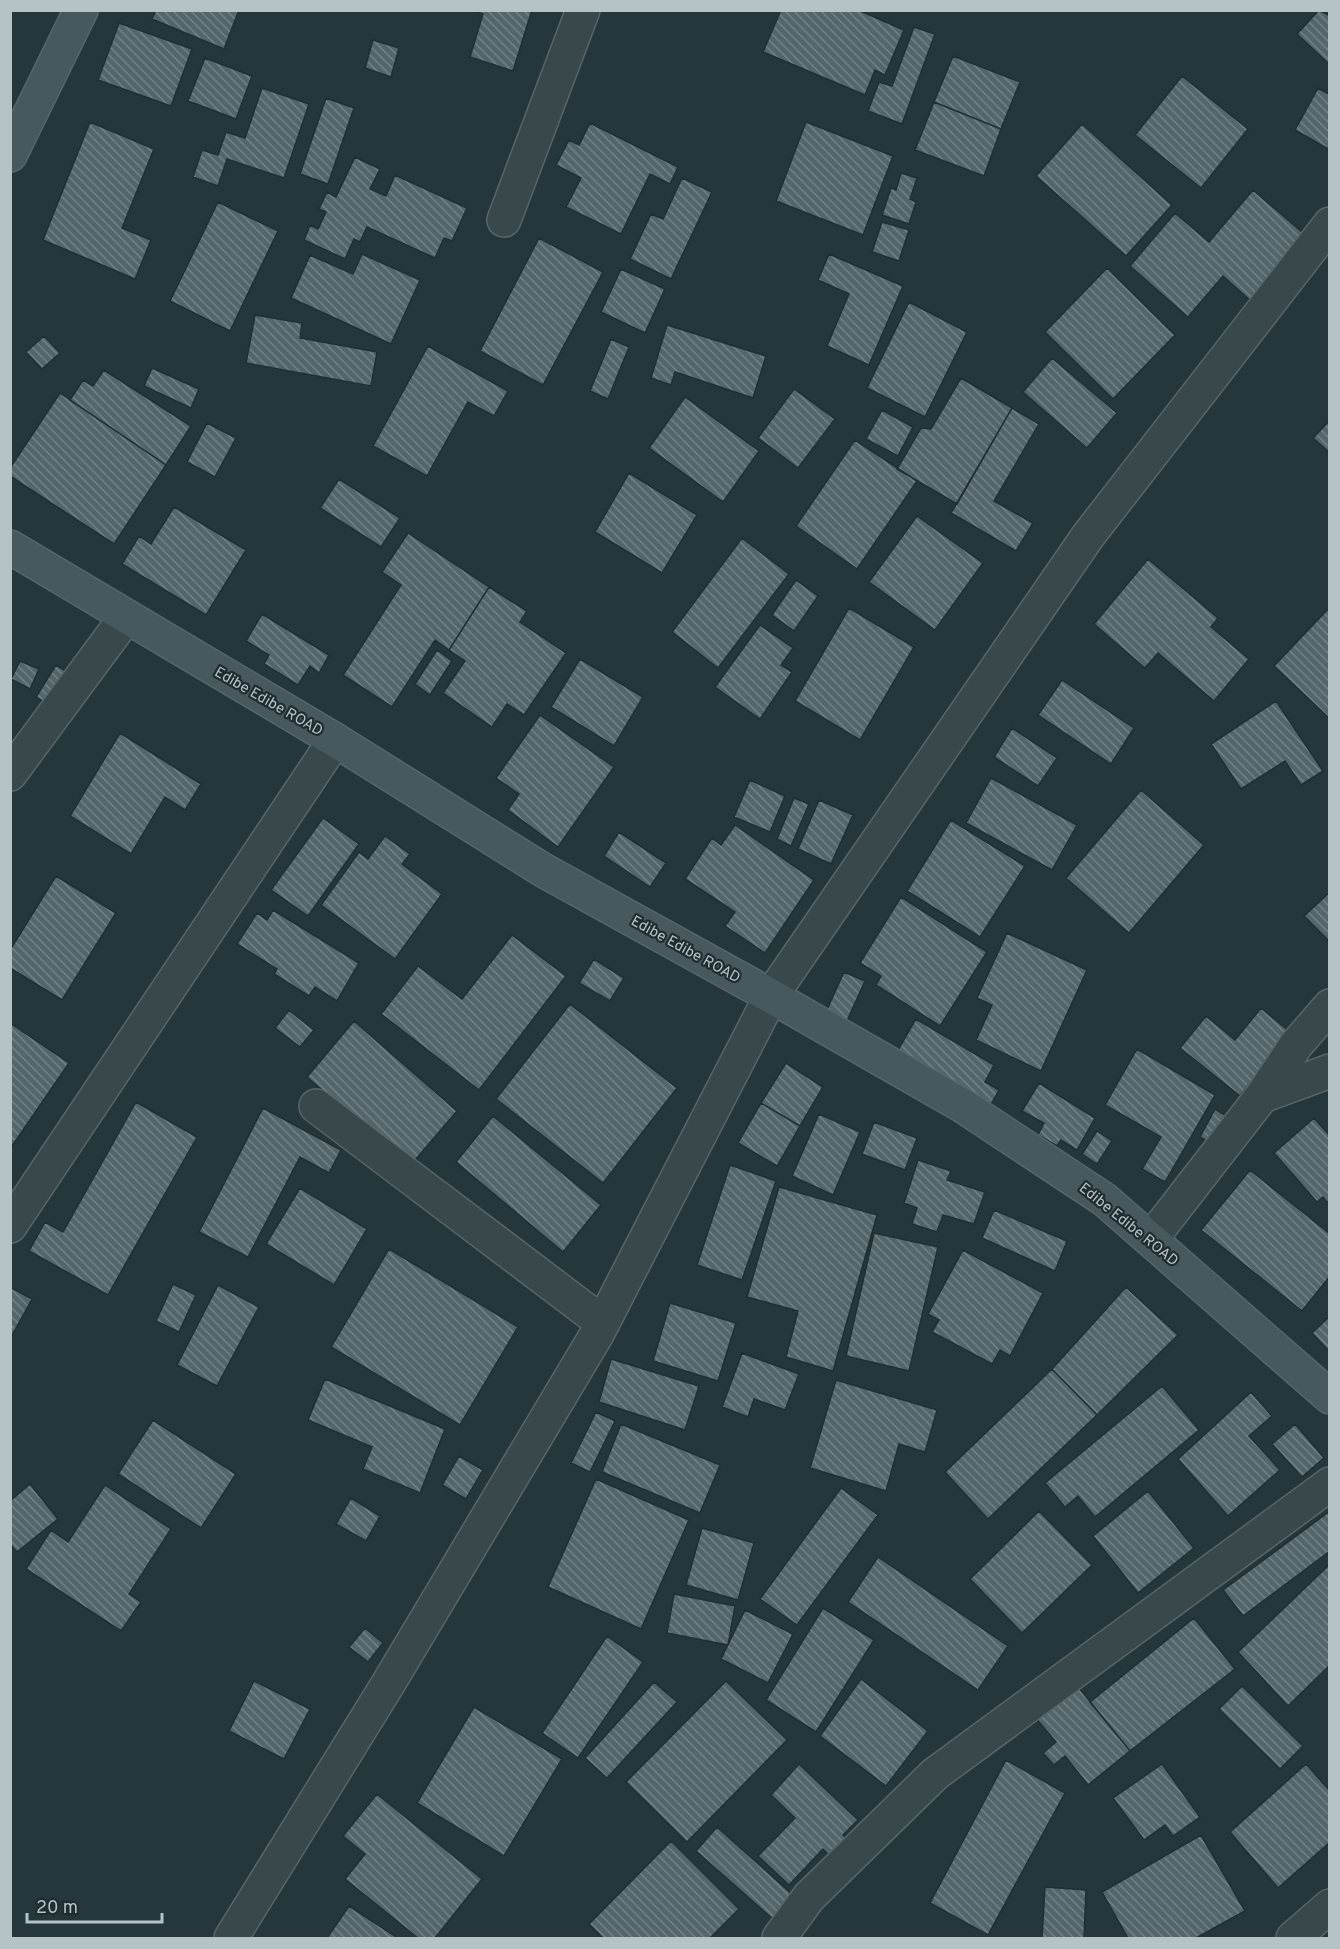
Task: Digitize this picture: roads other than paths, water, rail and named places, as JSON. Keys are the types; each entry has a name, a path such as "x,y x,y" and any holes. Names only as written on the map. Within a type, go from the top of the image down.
{"main road":[{"path":"10,155 81,10"},
{"name":"Edibe Edibe ROAD","path":"10,547 335,740 543,870 771,996 963,1106 1105,1200 1329,1397"}],"street":[{"path":"504,220 583,10"},
{"path":"231,1938 388,1684 603,1323 771,996 1088,536 1329,224"},
{"path":"10,774 126,617"},
{"path":"10,1226 335,740"},
{"path":"1151,1239 1262,1096 1296,1045 1329,1006"},
{"path":"1262,1096 1329,1071"},
{"path":"316,1106 603,1323"},
{"path":"779,1938 809,1898 935,1774 1329,1484"},
{"path":"1293,1938 1329,1906"}]}
